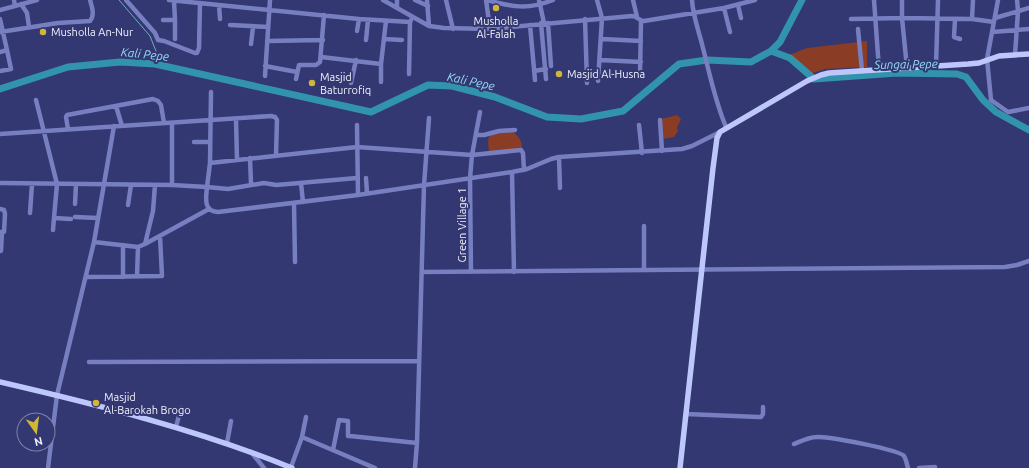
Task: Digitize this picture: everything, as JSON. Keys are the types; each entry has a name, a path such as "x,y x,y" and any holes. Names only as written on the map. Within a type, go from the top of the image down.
{"main road":[{"path":"680,468 714,163 720,132 726,127 807,81 825,74 862,70 980,63 987,59 999,56 1029,54"},
{"path":"0,382 57,395 176,427 251,452 292,468"}],"street":[{"path":"14,0 27,13 29,18 29,27"},
{"path":"0,10 37,0"},
{"path":"1,32 29,27 90,21 93,14 90,0"},
{"path":"126,0 155,33 158,40 195,53 197,53 199,48 200,3"},
{"path":"175,39 175,20 172,0 368,20 410,22"},
{"path":"265,76 270,0"},
{"path":"383,0 429,26 453,29 490,29 585,19 637,17"},
{"path":"396,7 397,0"},
{"path":"415,0 428,6"},
{"path":"427,0 429,26"},
{"path":"446,0 453,29"},
{"path":"490,29 487,0 516,7 553,0"},
{"path":"597,0 602,18 602,39 598,81"},
{"path":"633,0 637,17 641,21 640,75"},
{"path":"692,0 693,13 704,50 715,100 726,127"},
{"path":"641,21 724,8 755,0"},
{"path":"874,0 879,69"},
{"path":"902,0 902,18 907,68"},
{"path":"936,66 938,0"},
{"path":"972,20 973,0"},
{"path":"998,0 987,59 991,100 1008,112 1029,108"},
{"path":"1015,55 1018,10 1017,0"},
{"path":"540,2 551,66"},
{"path":"219,5 220,19"},
{"path":"738,5 741,18"},
{"path":"724,8 730,32"},
{"path":"851,19 902,18 994,20 1018,10 1029,8"},
{"path":"296,79 298,66 318,64 321,57 324,15"},
{"path":"409,74 410,22 414,18"},
{"path":"0,19 1,32 11,69 0,71"},
{"path":"358,31 359,19"},
{"path":"585,19 588,82"},
{"path":"955,19 954,36 955,38 960,38"},
{"path":"163,20 175,20"},
{"path":"366,40 368,20"},
{"path":"381,82 381,64 386,21"},
{"path":"544,23 546,79"},
{"path":"230,25 268,27"},
{"path":"530,25 535,80"},
{"path":"251,44 253,27"},
{"path":"858,29 862,70"},
{"path":"992,32 1029,29"},
{"path":"384,39 402,40"},
{"path":"602,39 641,40"},
{"path":"267,41 322,40"},
{"path":"0,52 7,50"},
{"path":"321,57 381,64"},
{"path":"351,83 356,60"},
{"path":"600,60 641,62"},
{"path":"265,66 297,72"},
{"path":"534,70 546,69"},
{"path":"209,209 206,198 210,164 211,92"},
{"path":"36,100 57,184 53,230"},
{"path":"68,129 67,115 156,100 159,102 164,123"},
{"path":"116,106 122,126"},
{"name":"Green Village 1","path":"471,272 470,178 472,155 480,112"},
{"path":"0,134 271,116 276,118 276,155"},
{"path":"415,468 417,443 424,185 429,118"},
{"path":"236,119 237,160"},
{"path":"660,120 662,151"},
{"path":"172,123 172,185"},
{"path":"357,125 358,195"},
{"path":"639,125 642,153"},
{"path":"48,468 57,395 94,242 114,126"},
{"path":"476,134 484,135 499,131 515,130"},
{"path":"209,209 218,212 358,195 524,170 560,157 642,153 686,148 720,132"},
{"path":"194,142 210,142"},
{"path":"210,164 250,158 357,147 472,155 521,150 523,153 524,170"},
{"path":"560,157 560,188"},
{"path":"250,158 251,184"},
{"path":"512,172 514,272"},
{"path":"0,183 172,185 228,189 251,184 264,183 276,185 357,178"},
{"path":"366,178 368,193"},
{"path":"301,183 303,202"},
{"path":"30,213 32,184"},
{"path":"74,204 76,184"},
{"path":"128,204 131,185"},
{"path":"145,244 153,211 155,185"},
{"path":"294,203 294,262"},
{"path":"0,209 5,211 4,232 1,232 1,251"},
{"path":"94,242 138,246 145,244 209,209"},
{"path":"54,218 98,218"},
{"path":"644,226 644,270"},
{"path":"86,277 162,276 160,236"},
{"path":"123,245 123,277"},
{"path":"137,276 138,246"},
{"path":"422,272 1005,266 1017,265 1029,261"},
{"path":"89,362 419,361"},
{"path":"686,414 758,417 763,414 764,407"},
{"path":"176,427 181,408"},
{"path":"292,468 302,437 306,418"},
{"path":"333,450 339,420 341,419 348,421 348,436 417,443"},
{"path":"226,444 231,421"},
{"path":"302,437 375,468"},
{"path":"794,444 818,437 841,439 903,454 908,468"},
{"path":"251,452 264,468"},
{"path":"919,468 935,466"}],"shaded area":[{"path":"867,41 867,67 825,69 810,74 789,55 807,48"},
{"path":"677,115 681,119 677,128 678,131 674,137 663,139 661,119"},
{"path":"493,132 513,132 520,139 522,148 489,152 489,135"}],"waterway":[{"path":"119,0 150,36 156,51 155,64"},
{"name":"Kali Pepe","path":"0,89 68,67 120,62 155,64 371,112 428,85 452,86 495,97 547,117 581,119 623,111 679,64 707,60 751,62 771,51 780,42 802,0"},
{"name":"Sungai Pepe","path":"771,51 790,58 814,79 897,73 957,74 966,77 983,100 996,112 1029,130"}],"place":[{"name":"Musholla Al-Falah","path":"496,8"},
{"name":"Musholla An-Nur","path":"43,32"},
{"name":"Masjid Al-Husna","path":"559,74"},
{"name":"Masjid Baturrofiq","path":"312,83"},
{"name":"Masjid Al-Barokah Brogo","path":"96,403"}]}
